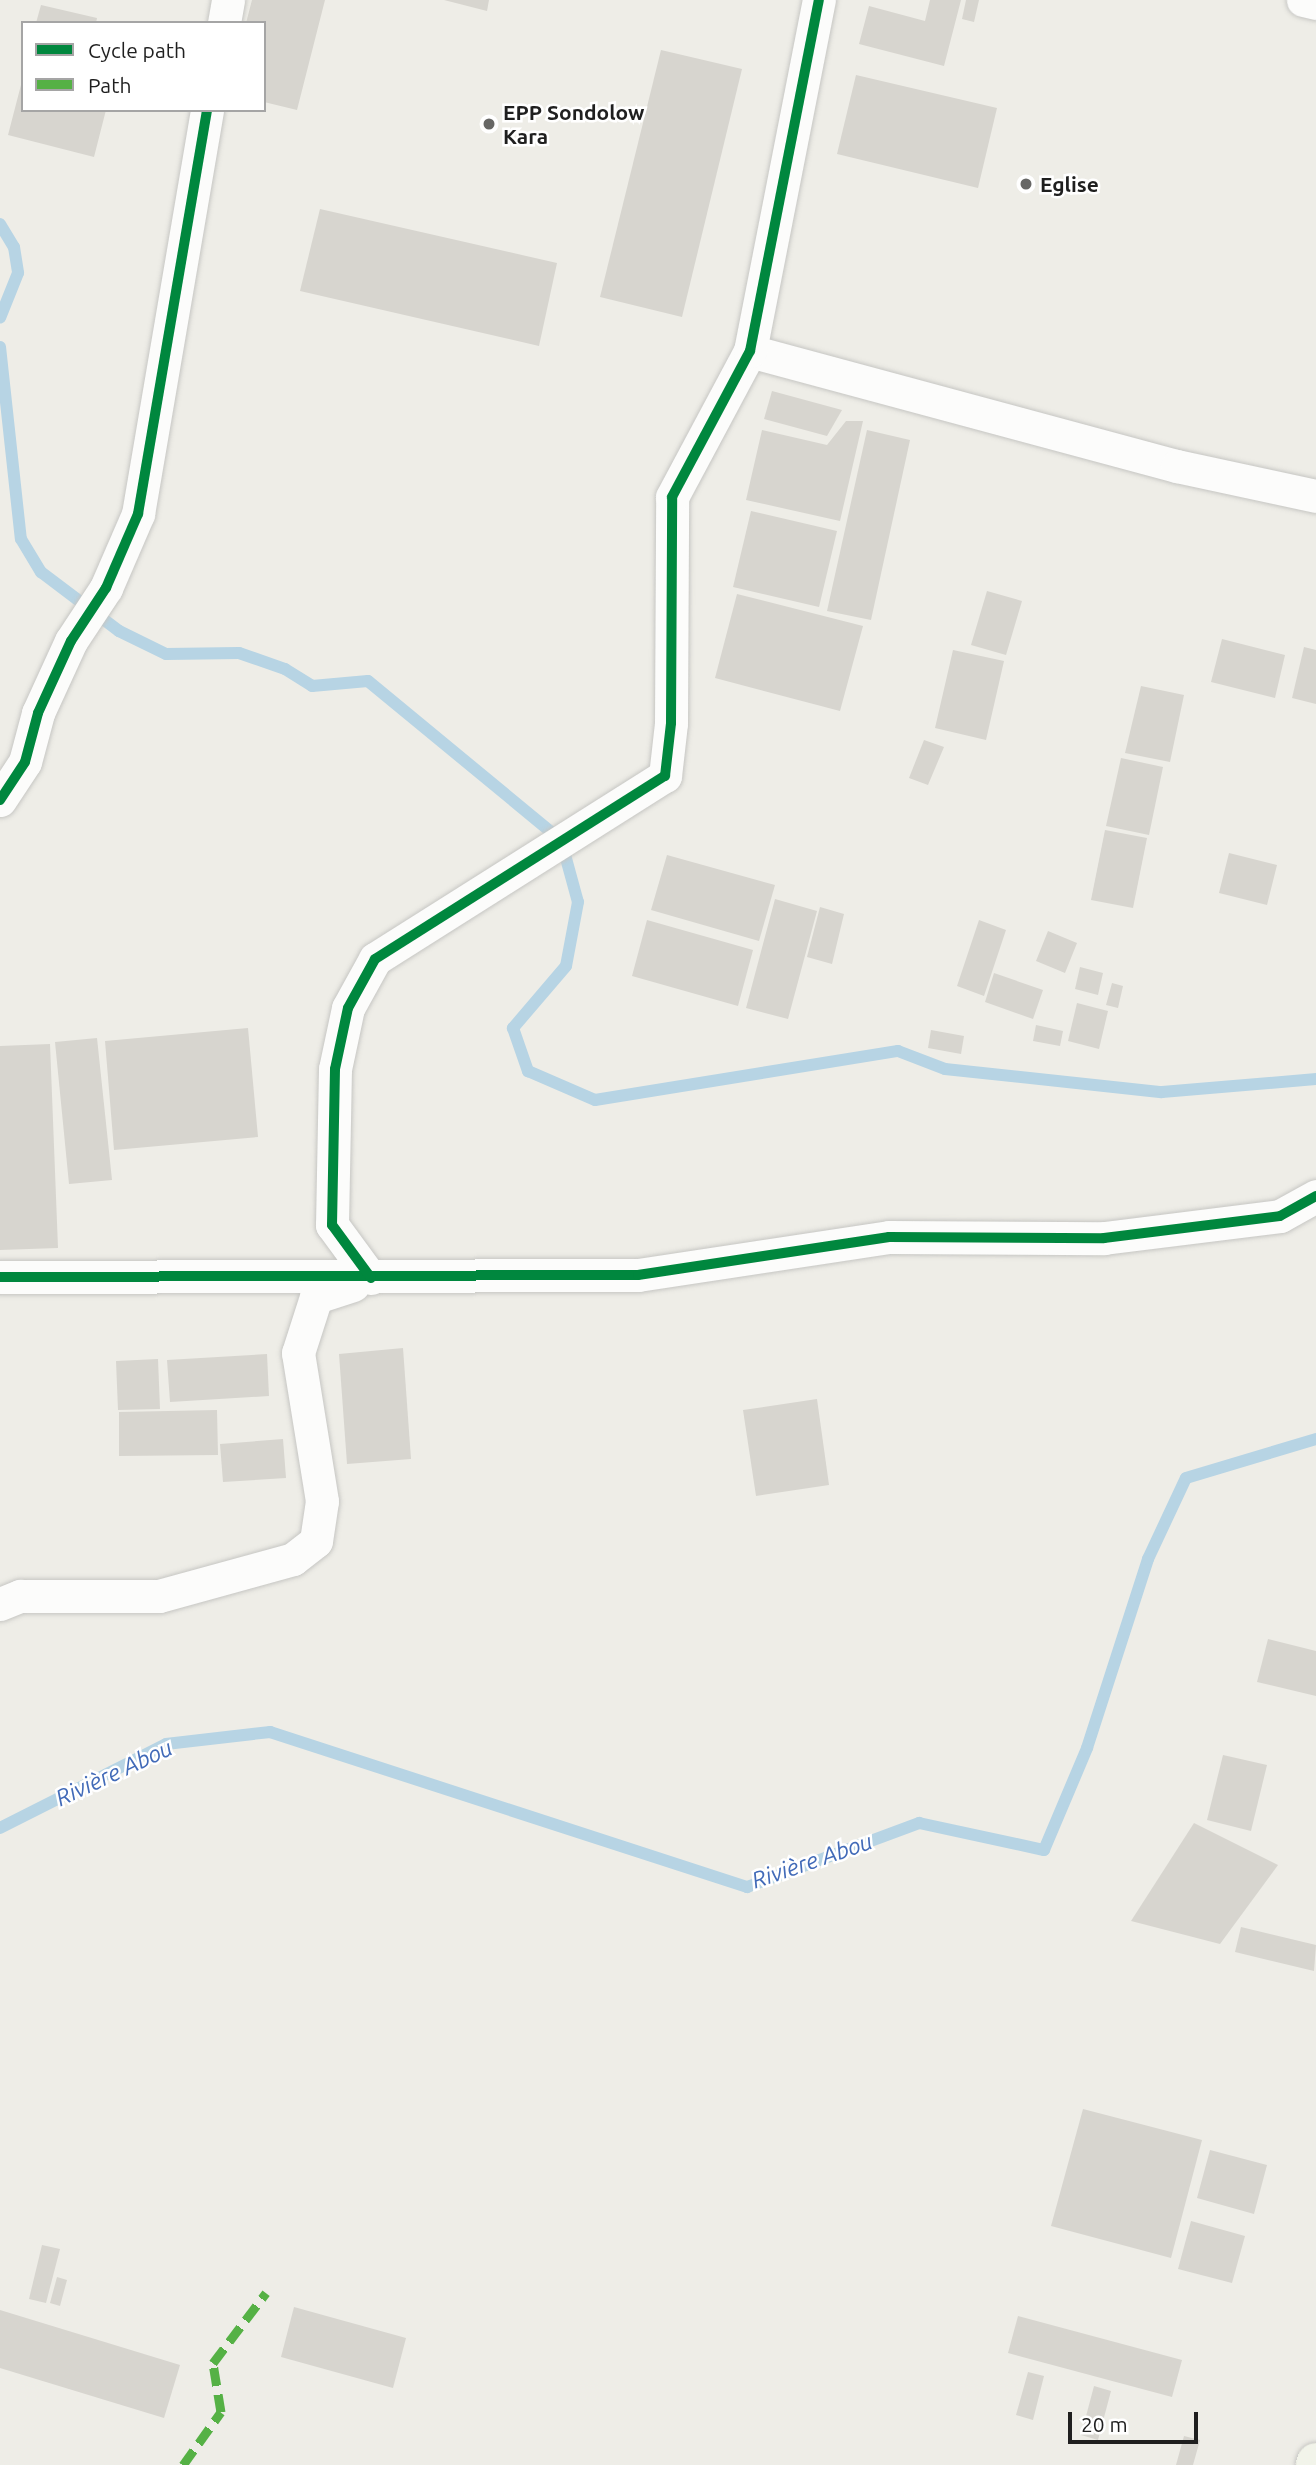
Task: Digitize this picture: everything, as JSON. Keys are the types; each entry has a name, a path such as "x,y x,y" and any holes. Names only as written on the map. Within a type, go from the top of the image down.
{"street":[{"path":"224,21 228,0"},
{"path":"371,1278 332,1225 335,1069 348,1008 375,959 665,776 671,723 672,497 750,351 820,0"},
{"path":"1303,0 1316,3"},
{"path":"0,800 25,762 38,713 71,641 106,588 138,514 206,112"},
{"path":"750,351 1177,466 1316,496"},
{"path":"0,1277 371,1278 638,1275 889,1237 1104,1238 1280,1216 1316,1196"},
{"path":"0,1604 20,1596 159,1596 293,1559 316,1541 323,1501 298,1353 316,1297 371,1278"}],"building":[{"path":"252,0 325,0 297,110 266,102 266,21 247,21"},
{"path":"444,0 489,0 487,11"},
{"path":"930,0 961,0 944,66 859,44 869,6 925,21"},
{"path":"966,0 979,0 974,22 962,19"},
{"path":"41,5 97,18 96,21 37,21"},
{"path":"661,50 742,69 682,317 600,297"},
{"path":"856,75 997,108 978,188 837,154"},
{"path":"21,85 21,112 105,112 94,157 8,135"},
{"path":"320,209 557,263 539,346 300,291"},
{"path":"772,391 842,410 827,436 764,419"},
{"path":"846,421 863,421 840,521 746,500 762,430 827,445"},
{"path":"867,430 910,440 871,620 827,611"},
{"path":"751,511 837,531 819,607 733,587"},
{"path":"987,591 1022,601 1006,655 971,645"},
{"path":"737,594 863,626 840,711 715,678"},
{"path":"1222,639 1285,655 1275,698 1211,682"},
{"path":"1304,647 1316,650 1316,704 1292,698"},
{"path":"953,650 1004,661 986,740 935,728"},
{"path":"1141,686 1184,695 1170,762 1125,753"},
{"path":"924,740 944,747 928,785 909,778"},
{"path":"1121,758 1163,767 1149,835 1106,826"},
{"path":"1105,830 1147,838 1133,908 1091,900"},
{"path":"1229,853 1277,865 1267,905 1219,893"},
{"path":"667,855 775,885 759,941 651,910"},
{"path":"775,899 817,911 788,1019 746,1008"},
{"path":"820,907 844,914 832,964 807,957"},
{"path":"647,920 753,950 738,1006 632,976"},
{"path":"979,920 1006,930 984,996 957,986"},
{"path":"1048,931 1077,943 1065,973 1036,961"},
{"path":"1080,967 1103,973 1098,995 1075,989"},
{"path":"994,973 1043,990 1033,1019 985,1002"},
{"path":"1112,983 1123,986 1118,1008 1106,1005"},
{"path":"1077,1003 1108,1011 1099,1049 1068,1041"},
{"path":"1036,1025 1063,1031 1060,1046 1033,1041"},
{"path":"248,1028 258,1137 114,1150 105,1041"},
{"path":"931,1030 964,1036 961,1054 928,1048"},
{"path":"97,1038 112,1180 69,1184 55,1042"},
{"path":"50,1044 58,1248 0,1250 0,1046"},
{"path":"403,1348 411,1459 347,1464 339,1354"},
{"path":"267,1354 269,1396 170,1402 167,1360"},
{"path":"158,1359 160,1409 118,1410 116,1361"},
{"path":"817,1399 829,1485 756,1496 743,1410"},
{"path":"217,1410 218,1455 119,1456 119,1412"},
{"path":"283,1439 286,1478 223,1482 220,1444"},
{"path":"1268,1639 1316,1651 1316,1696 1257,1682"},
{"path":"1223,1755 1267,1765 1251,1831 1207,1820"},
{"path":"1194,1823 1278,1865 1220,1944 1131,1921"},
{"path":"1241,1927 1316,1945 1314,1971 1235,1952"},
{"path":"1083,2109 1202,2140 1171,2258 1051,2226"},
{"path":"1210,2150 1267,2165 1254,2214 1197,2198"},
{"path":"1191,2221 1245,2236 1232,2283 1178,2269"},
{"path":"42,2245 60,2249 46,2303 29,2299"},
{"path":"57,2277 67,2280 60,2306 50,2303"},
{"path":"294,2307 406,2338 393,2388 281,2357"},
{"path":"0,2310 180,2365 164,2418 0,2368"},
{"path":"1018,2316 1182,2360 1172,2397 1008,2353"},
{"path":"1028,2372 1044,2376 1033,2420 1016,2415"},
{"path":"1094,2386 1111,2391 1098,2440 1081,2435"},
{"path":"1184,2436 1200,2440 1193,2465 1176,2465"}],"waterway":[{"path":"0,224 14,247 18,273 0,318"},
{"path":"0,347 21,539 41,572 119,631 166,654 239,653 285,669 312,686 368,681 561,840 578,902 566,966 513,1028 528,1071 595,1100 898,1051 945,1069 1162,1092 1316,1079"},
{"name":"Rivière Abou","path":"0,1828 166,1744 270,1732 747,1887 919,1823 1044,1850 1087,1748 1148,1559 1186,1478 1316,1439"}],"marked path":[{"path":"183,2465 221,2412 213,2363 266,2293"}],"cycle path":[{"path":"371,1278 332,1225 335,1069 348,1008 375,959 665,776 671,723 672,497 750,351 819,0"},
{"path":"0,800 25,762 38,713 71,641 106,588 138,514 207,112"},
{"path":"0,1277 638,1275 889,1237 1104,1238 1280,1216 1316,1196"}],"place":[{"name":"EPP Sondolow Kara","path":"489,124"},
{"name":"Eglise","path":"1026,184"}]}
